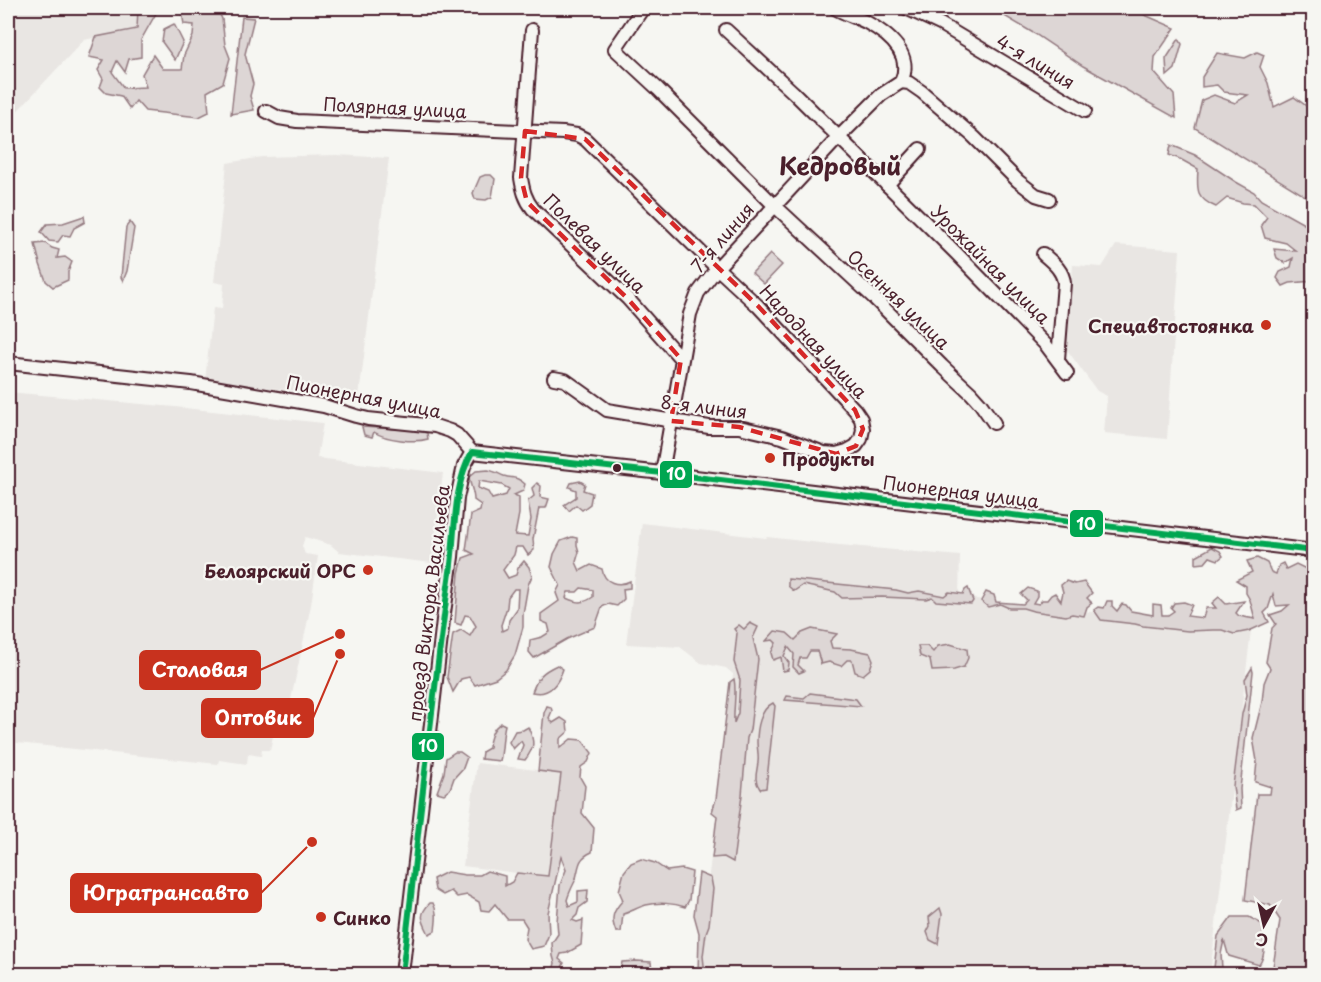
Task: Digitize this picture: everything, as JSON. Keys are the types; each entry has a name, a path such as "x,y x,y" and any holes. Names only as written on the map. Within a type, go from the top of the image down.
{"street":[{"name":"Осенняя улица","path":"643,8 615,48 774,205 971,393 994,423"},
{"path":"774,205 881,94 901,82 905,73 902,54 894,43 873,26 835,8"},
{"name":"4-я линия","path":"906,8 940,24 1085,111"},
{"name":"Полевая улица","path":"532,30 521,178 527,202 628,299 681,359"},
{"name":"Урожайная улица","path":"726,30 793,92 956,253 1046,345 1067,373"},
{"path":"901,82 909,83 922,92 974,137 1018,181 1036,195 1049,199"},
{"name":"Полярная улица","path":"266,111 279,118 297,121 525,131"},
{"name":"Народная улица","path":"525,131 570,134 585,139 758,306 855,410 861,419 863,429 861,439 856,446"},
{"path":"883,182 920,149"},
{"name":"7-я линия","path":"681,359 690,315 698,293 717,268 774,205"},
{"path":"1043,254 1064,276 1065,283 1058,359"},
{"path":"662,473 681,359"},
{"name":"Пионерная улица","path":"8,363 191,383 324,406 368,419 435,426 457,435 472,452 1314,551"},
{"name":"8-я линия","path":"554,378 565,380 607,410 709,427 739,427 782,437 824,453 836,454 856,446"},
{"name":"проезд Виктора Васильева","path":"402,975 458,498 464,466 472,452"}],"highlighted area":[{"path":"525,131 585,139 758,306 855,410 863,429 856,446 836,454 739,427 671,421 681,359 628,299 527,202 521,178"}],"shaded area":[{"path":"8,8 138,8 137,29 84,40 8,121"},
{"path":"138,8 159,8 141,40 141,57 129,59 125,72 117,61 112,72 124,88 146,87 142,74 153,55 163,69 182,69 184,55 193,36 194,25 184,24 181,8 217,8 222,19 225,45 230,58 223,83 207,92 209,112 199,117 145,111 136,101 130,109 121,96 106,93 100,87 103,79 98,70 104,60 89,57 96,37 137,29"},
{"path":"991,8 1133,8 1175,28 1155,57 1154,72 1174,95 1176,118 1083,66"},
{"path":"242,17 254,18 245,54 253,84 250,96 254,110 231,114"},
{"path":"174,24 183,42 175,60 162,42 164,29"},
{"path":"1179,39 1182,44 1175,69 1167,76 1166,59"},
{"path":"1257,52 1264,55 1260,67 1268,83 1274,107 1294,97 1313,111 1313,201 1195,128 1202,100 1214,95 1235,103 1248,95 1224,92 1217,85 1202,87 1202,77 1217,53 1245,58"},
{"path":"1171,145 1195,155 1254,192 1261,200 1313,229 1313,281 1290,283 1283,286 1277,278 1280,272 1291,267 1293,258 1285,263 1277,258 1274,249 1296,251 1286,243 1265,238 1261,225 1267,217 1254,204 1227,198 1216,207 1204,200 1198,187 1198,169 1169,155"},
{"path":"337,155 389,158 358,404 342,393 342,396 205,381 213,308 222,309 224,284 214,282 227,163 262,157"},
{"path":"491,175 495,179 492,197 486,200 475,199 473,193 480,177"},
{"path":"84,216 85,222 74,228 70,236 63,235 58,242 49,241 41,232 47,224 63,223"},
{"path":"130,222 134,228 127,271 123,281 121,277 126,227"},
{"path":"45,243 59,250 57,258 65,257 72,262 68,280 53,287 46,281 35,244"},
{"path":"1116,245 1180,250 1167,439 1104,433 1107,396 1097,391 1065,347 1073,265 1102,267"},
{"path":"770,254 782,265 764,284 752,273"},
{"path":"8,392 323,423 317,458 443,473 432,563 339,552 331,545 305,537 302,546 305,554 318,556 311,605 289,709 279,708 270,750 262,750 261,756 248,754 247,764 219,760 218,764 8,742"},
{"path":"362,427 412,430 427,433 428,439 401,440 374,432 372,437 364,435"},
{"path":"490,470 525,484 523,491 514,495 519,497 515,535 528,536 531,519 528,501 534,496 532,488 537,483 541,486 540,497 549,499 546,508 539,508 533,539 534,550 528,555 523,547 516,547 514,555 503,570 508,578 516,575 524,561 532,576 528,585 523,627 515,655 506,670 496,678 475,685 469,677 461,679 453,692 447,677 453,634 461,630 470,636 476,626 470,616 465,615 461,625 455,623 459,573 463,558 474,554 466,550 471,515 480,511 481,505 474,500 469,477 476,471","holes":["479,481 502,485 509,489 506,495 492,499 488,492 478,488","514,589 518,589 517,609 509,620 508,628 502,631 501,625 508,597"]},
{"path":"580,481 585,484 583,490 592,493 590,504 582,510 576,505 569,511 564,505 576,497 576,490 569,487 571,483"},
{"path":"642,523 766,538 960,556 959,597 1251,630 1211,966 1237,974 697,974 733,674 726,668 701,663 680,647 626,644"},
{"path":"572,537 577,538 579,552 576,562 580,571 591,565 602,569 606,578 616,584 630,581 630,588 623,589 624,599 617,606 608,604 602,607 595,627 567,639 534,658 529,652 530,640 550,632 548,624 541,621 541,614 559,601 556,593 560,585 551,567 554,554 561,541","holes":["581,588 593,590 593,597 583,602 566,598 568,592 577,592"]},
{"path":"1212,547 1220,551 1223,556 1218,560 1210,557 1205,563 1196,564 1196,556"},
{"path":"1257,558 1267,563 1271,572 1276,574 1279,565 1283,563 1286,569 1296,564 1306,569 1313,568 1313,594 1308,594 1314,599 1313,974 1272,974 1280,920 1270,905 1245,900 1257,794 1270,794 1271,787 1255,782 1257,761 1253,738 1264,683 1270,668 1266,662 1272,628 1276,624 1270,615 1282,611 1289,605 1276,606 1273,594 1268,609 1264,613 1269,622 1249,631 1234,634 1222,630 1188,631 1101,620 1094,610 1098,607 1104,608 1107,601 1112,601 1112,606 1117,611 1122,604 1131,611 1153,615 1153,604 1161,605 1162,615 1168,615 1174,611 1171,608 1174,603 1184,602 1192,605 1187,616 1203,618 1206,608 1216,608 1212,603 1219,597 1226,604 1244,601 1236,613 1239,616 1255,619 1246,593 1246,586 1236,580 1252,572 1247,561"},
{"path":"788,579 908,593 919,591 944,596 949,592 963,594 968,588 973,601 971,604 936,601 932,597 926,599 842,598 835,592 803,585 794,591 788,586"},
{"path":"1066,581 1075,584 1084,582 1092,593 1087,598 1092,603 1087,607 1084,616 1072,614 1066,616 1023,608 1009,608 1000,604 988,607 981,601 986,592 994,595 996,602 1023,604 1027,600 1021,594 1028,588 1037,591 1033,603 1039,604 1055,593 1061,601 1063,592 1061,585"},
{"path":"750,623 758,627 753,638 758,659 733,862 724,857 712,858 717,816 712,812 716,799 730,682 734,679 734,723 738,713 740,680 734,662 737,633 734,629 739,625 744,629"},
{"path":"812,629 837,634 830,641 832,648 870,653 873,660 870,669 863,675 855,672 852,660 847,660 841,666 829,662 821,664 817,651 810,651 806,658 800,658 798,665 804,671 799,673 793,667 794,654 788,647 784,656 789,663 788,670 783,671 781,657 773,660 771,653 776,643 773,640 766,641 775,631 787,633 795,640 802,633"},
{"path":"950,644 967,649 968,658 964,667 932,671 930,660 920,656 918,646 927,646 933,652 938,646"},
{"path":"557,665 563,669 552,688 538,693 532,692 541,675"},
{"path":"1252,668 1240,789 1241,808 1236,810 1233,786 1242,714 1247,695 1245,679"},
{"path":"810,693 856,699 861,706 785,700 787,696 804,698"},
{"path":"773,703 775,706 766,788 760,789 756,779 758,731 762,715"},
{"path":"547,706 551,707 549,718 553,723 561,718 567,722 568,732 560,739 560,748 571,739 582,740 592,753 588,762 581,767 580,777 585,786 582,813 594,828 592,852 579,864 567,900 569,906 578,902 578,891 588,890 587,902 579,908 572,920 577,922 583,920 581,945 561,954 559,959 564,963 561,970 565,974 554,974 552,943 558,934 560,885 566,870 561,857 548,913 549,934 544,946 531,949 525,939 527,927 522,919 507,919 495,904 489,911 481,910 479,902 467,895 457,897 451,891 443,895 435,890 433,879 447,872 480,875 487,871 505,876 505,886 512,882 517,873 548,876 561,774 538,771 544,713"},
{"path":"501,723 505,725 500,761 481,759 482,752 489,748 493,731"},
{"path":"528,727 533,741 532,748 525,760 518,759 523,745 521,741 513,749 509,742 515,731"},
{"path":"455,752 460,752 467,757 463,768 454,778 450,789 444,794 437,792 444,773 446,758"},
{"path":"477,763 561,773 548,877 463,866"},
{"path":"641,859 655,863 667,871 682,869 692,872 689,900 685,907 656,903 623,914 621,932 616,932 613,919 615,911 623,900 619,891 624,872 631,863"},
{"path":"699,873 711,878 713,889 703,956 705,974 698,974 699,933 694,915"},
{"path":"430,903 435,906 436,917 435,931 429,934 422,918"},
{"path":"940,908 942,914 938,944 930,940 927,932 930,926 929,917"},
{"path":"1232,917 1249,917 1262,924 1264,951 1259,965 1229,956 1224,940 1221,954 1222,968 1214,968 1218,936"},
{"path":"622,962 651,962 652,971 675,974 620,974"}],"transit line":[{"name":"10","path":"402,974 458,495 472,452 1314,551"}],"place":[{"name":"Спецавтостоянка","path":"1266,325"},
{"name":"Продукты","path":"770,458"},
{"name":"Белоярский ОРС","path":"368,570"},
{"name":"Столовая","path":"340,634"},
{"name":"Оптовик","path":"340,654"},
{"name":"Югратрансавто","path":"312,842"},
{"name":"Синко","path":"321,917"}],"district":[{"name":"Кедровый","path":"840,165"}]}
